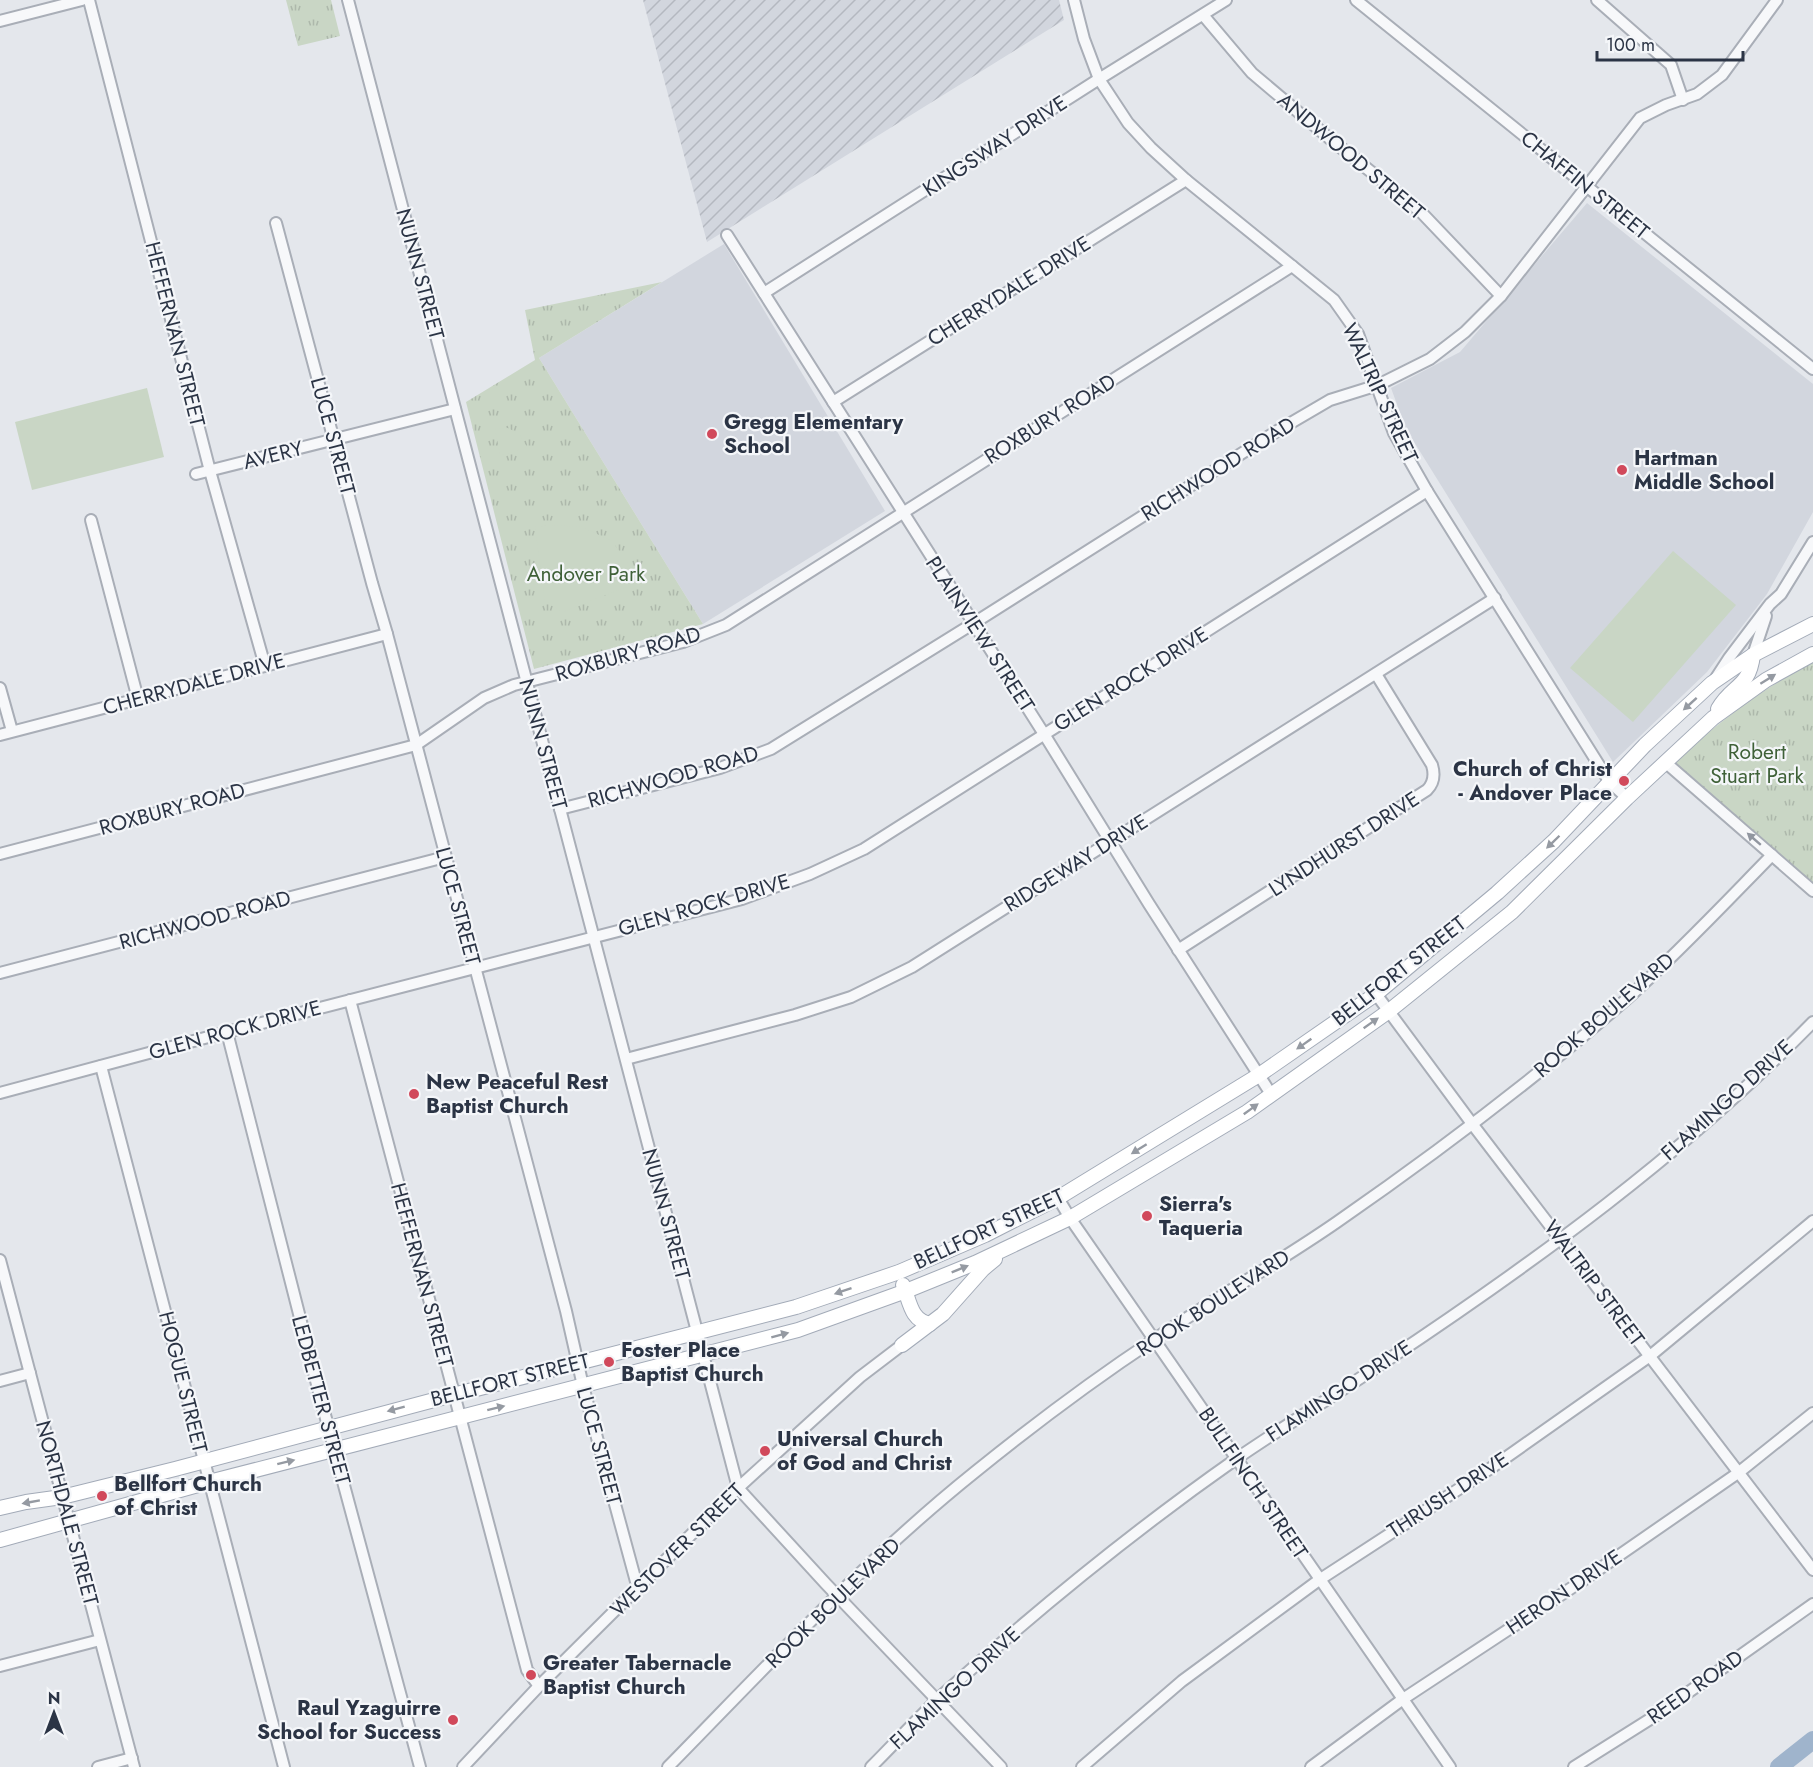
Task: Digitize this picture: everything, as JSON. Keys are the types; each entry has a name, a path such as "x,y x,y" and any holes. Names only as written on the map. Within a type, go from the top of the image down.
{"main road":[{"name":"BELLFORT STREET","path":"0,1509 26,1502 62,1497 204,1461 796,1307 899,1272 985,1235 1058,1198 1259,1075 1376,994 1497,893 1554,841 1644,745 1712,683 1753,655 1813,624"},
{"name":"BELLFORT STREET","path":"0,1540 209,1482 798,1330 975,1263 1070,1218 1247,1112 1389,1011 1512,912 1627,798 1713,718 1766,680 1813,654"},
{"path":"1713,718 1721,703 1749,675 1753,655"},
{"path":"1497,893 1512,912"},
{"path":"902,1344 943,1314 983,1269 1008,1248"},
{"path":"899,1272 913,1313 922,1323 930,1324"},
{"path":"902,1344 910,1331 913,1313"}],"street":[{"path":"0,21 82,0"},
{"name":"HEFFERNAN STREET","path":"89,0 210,471 265,666"},
{"name":"NUNN STREET","path":"350,0 738,1488"},
{"name":"WALTRIP STREET","path":"1074,0 1084,39 1099,79 1128,123 1186,180 1334,300 1358,334 1394,433 1427,490 1609,782 1627,798"},
{"name":"KINGSWAY DRIVE","path":"764,293 1226,0"},
{"name":"CHAFFIN STREET","path":"1356,0 1813,369"},
{"path":"1597,0 1671,65 1683,100"},
{"name":"RICHWOOD ROAD","path":"560,809 720,768 771,749 1277,431 1330,400 1378,385 1420,365 1450,345 1500,296 1640,118 1660,107 1697,94 1722,75 1777,0"},
{"name":"ANDWOOD STREET","path":"1203,15 1252,73 1420,212 1500,296"},
{"name":"CHERRYDALE DRIVE","path":"833,402 1186,180"},
{"name":"LUCE STREET","path":"276,223 387,634 638,1589"},
{"name":"PLAINVIEW STREET","path":"727,235 1271,1094"},
{"name":"ROXBURY ROAD","path":"0,854 416,745 484,698 514,685 683,642 726,625 1292,266"},
{"name":"AVERY","path":"196,474 455,408"},
{"name":"GLEN ROCK DRIVE","path":"0,1093 742,898 810,874 864,849 1427,490"},
{"path":"91,520 138,699"},
{"path":"1712,683 1770,604 1781,594 1813,542"},
{"name":"RIDGEWAY DRIVE","path":"626,1059 795,1015 851,997 912,967 1495,598"},
{"path":"1753,655 1770,604"},
{"name":"CHERRYDALE DRIVE","path":"0,735 387,634"},
{"name":"LYNDHURST DRIVE","path":"1178,950 1432,785 1434,778 1432,765 1376,674"},
{"path":"0,687 12,731"},
{"path":"1665,762 1813,891"},
{"name":"ROOK BOULEVARD","path":"668,1767 837,1595 975,1472 1154,1339 1334,1224 1473,1125 1631,994 1689,940 1772,855"},
{"name":"RICHWOOD ROAD","path":"0,973 445,857"},
{"name":"WALTRIP STREET","path":"1376,994 1473,1125 1813,1570"},
{"name":"HEFFERNAN STREET","path":"350,1000 527,1670 539,1686"},
{"name":"FLAMINGO DRIVE","path":"871,1767 937,1700 1081,1577 1237,1459 1385,1362 1561,1240 1683,1142 1743,1090 1813,1022"},
{"name":"LEDBETTER STREET","path":"227,1032 334,1450 420,1767"},
{"name":"HOGUE STREET","path":"101,1066 284,1767"},
{"name":"BULLFINCH STREET","path":"1058,1198 1450,1767"},
{"name":"THRUSH DRIVE","path":"1082,1767 1182,1681 1319,1580 1491,1468 1650,1356 1813,1221"},
{"name":"NORTHDALE STREET","path":"0,1260 133,1763"},
{"name":"WESTOVER STREET","path":"469,1765 539,1686 738,1488 860,1377 902,1344"},
{"path":"0,1381 30,1373"},
{"name":"HERON DRIVE","path":"1311,1767 1403,1699 1556,1599 1738,1473 1813,1413"},
{"path":"738,1488 1001,1767"},
{"name":"REED ROAD","path":"1574,1767 1655,1716 1813,1604"},
{"path":"0,1666 100,1640"},
{"path":"98,1767 133,1763"}],"shaded area":[{"path":"643,0 1059,0 1064,20 707,242"},
{"name":"Hartman Middle School","path":"1587,203 1813,384 1813,512 1767,594 1707,672 1613,762 1406,429 1391,388 1460,352"},
{"name":"Gregg Elementary School","path":"724,244 885,511 703,624 539,358"}],"green space":[{"path":"286,0 331,0 340,36 298,46"},
{"name":"Andover Park","path":"662,282 539,358 703,624 534,669 466,402 535,360 525,310"},
{"path":"147,388 164,457 32,490 15,422"},
{"path":"508,428 519,434 527,447 503,455 500,454 495,429"},
{"path":"552,525 582,527 612,541 641,581 563,612 545,601 535,527"},
{"path":"1673,551 1736,605 1633,722 1570,668"},
{"name":"Robert Stuart Park","path":"1813,661 1813,889 1675,762 1741,707"}],"waterway":[{"path":"1779,1767 1813,1740"}],"place":[{"name":"Gregg Elementary School","path":"712,434"},
{"name":"Hartman Middle School","path":"1622,470"},
{"name":"Church of Christ - Andover Place","path":"1624,781"},
{"name":"New Peaceful Rest Baptist Church","path":"414,1094"},
{"name":"Sierra's Taqueria","path":"1147,1216"},
{"name":"Foster Place Baptist Church","path":"609,1362"},
{"name":"Universal Church of God and Christ","path":"765,1451"},
{"name":"Bellfort Church of Christ","path":"102,1496"},
{"name":"Greater Tabernacle Baptist Church","path":"531,1675"},
{"name":"Raul Yzaguirre School for Success","path":"453,1720"}]}
